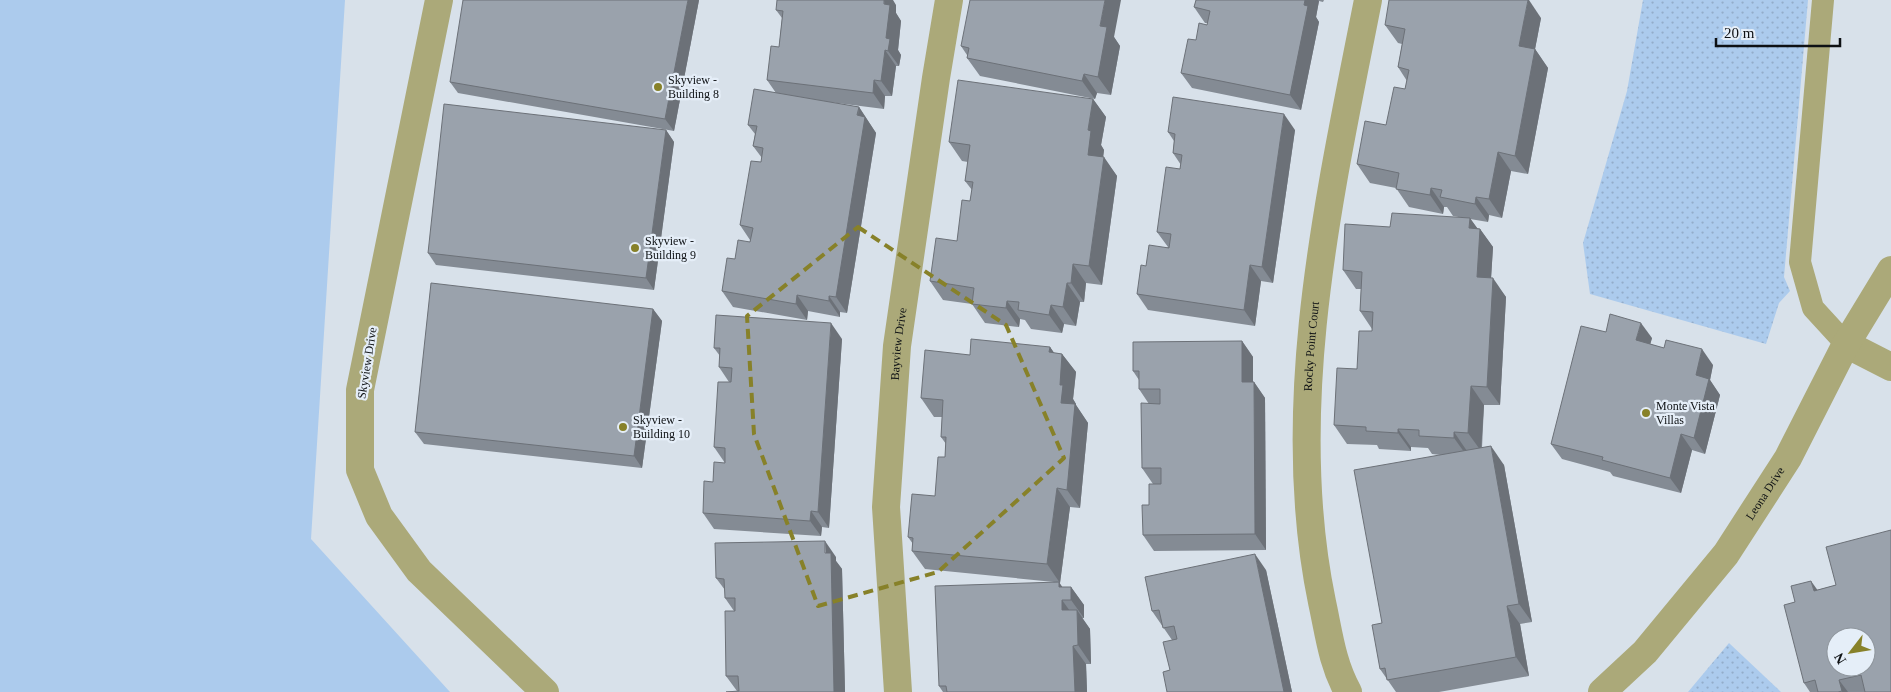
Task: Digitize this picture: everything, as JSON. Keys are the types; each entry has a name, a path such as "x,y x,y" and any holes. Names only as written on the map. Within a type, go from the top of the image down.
{"street":[{"name":"Skyview Drive","path":"439,0 360,390 360,470 379,516 419,572 546,692"},
{"name":"Bayview Drive","path":"898,692 886,507 895,374 934,88 949,0"},
{"name":"Rocky Point Court","path":"1348,692 1337,672 1318,582 1306,470 1313,319 1331,192 1368,0"},
{"name":"Leona Drive","path":"1602,692 1644,652 1726,554 1788,458 1846,344 1891,270"},
{"path":"1846,344 1891,367"}],"lane":[{"path":"1823,0 1800,262 1813,308 1846,344"}],"highlighted area":[{"path":"858,227 1006,325 1064,458 938,572 818,606 754,434 747,316"}],"shaded area":[{"path":"0,0 345,0 311,539 450,692 0,692"},
{"path":"1643,0 1808,0 1784,277 1790,291 1779,303 1766,344 1590,294 1583,243 1627,91"},
{"path":"1729,643 1781,692 1688,692"}],"building":[{"path":"463,0 688,0 665,119 450,82"},
{"path":"777,0 884,0 884,4 890,5 886,38 890,39 888,51 885,50 881,81 874,80 873,93 767,80 771,46 779,47 783,11 776,10"},
{"path":"970,0 1105,0 1100,26 1107,27 1098,77 1084,74 1082,81 967,58 969,48 961,46"},
{"path":"1196,0 1305,0 1304,5 1308,6 1290,95 1181,73 1188,39 1196,40 1199,23 1207,25 1210,11 1194,7"},
{"path":"1389,0 1528,0 1519,46 1535,49 1515,156 1498,152 1489,199 1476,197 1475,204 1440,197 1442,190 1431,188 1430,195 1396,189 1399,173 1357,164 1365,121 1386,125 1394,87 1405,89 1409,70 1398,67 1405,29 1385,25"},
{"path":"958,80 1093,99 1088,130 1091,131 1088,155 1104,157 1089,266 1073,264 1071,283 1067,283 1063,307 1051,305 1049,315 1018,310 1019,302 1007,301 1006,308 972,304 974,288 930,281 936,238 957,241 962,200 970,201 973,182 965,181 970,145 949,142"},
{"path":"754,89 859,107 857,115 865,117 836,297 829,296 829,301 797,295 796,304 722,291 727,258 735,259 738,240 750,242 753,228 740,225 751,161 761,162 763,148 753,146 757,126 748,125"},
{"path":"1173,97 1284,114 1262,267 1250,265 1244,310 1137,294 1141,265 1146,266 1149,245 1169,248 1171,234 1157,232 1166,167 1180,169 1182,155 1173,153 1175,134 1168,132"},
{"path":"444,104 666,130 646,278 428,253"},
{"path":"1392,213 1470,218 1469,228 1480,229 1477,277 1493,278 1487,387 1471,386 1468,433 1454,432 1454,438 1419,436 1419,430 1398,429 1398,433 1366,431 1366,427 1334,425 1337,368 1357,369 1359,331 1372,331 1373,312 1360,311 1362,272 1343,270 1345,224 1390,227"},
{"path":"431,283 653,309 634,456 415,432"},
{"path":"1610,314 1641,323 1636,340 1664,348 1666,340 1702,349 1696,375 1709,379 1694,438 1681,434 1670,478 1602,460 1603,457 1551,444 1581,326 1606,332"},
{"path":"716,315 831,323 818,512 811,511 810,521 703,513 704,481 713,482 714,462 725,463 725,448 714,447 718,382 731,382 732,368 719,367 720,348 714,348"},
{"path":"971,339 1050,347 1049,352 1062,354 1060,385 1063,385 1061,403 1075,404 1067,490 1057,488 1047,564 912,551 913,538 908,537 912,494 935,496 938,457 945,457 946,437 941,437 943,400 921,398 925,350 970,355"},
{"path":"1242,341 1242,382 1254,382 1255,534 1143,535 1142,505 1149,505 1149,484 1161,484 1161,468 1142,468 1141,403 1160,404 1160,389 1139,389 1139,371 1133,371 1133,342"},
{"path":"1491,446 1519,604 1507,606 1516,657 1387,680 1385,668 1380,669 1372,625 1382,623 1354,470"},
{"path":"1891,530 1891,692 1865,692 1861,677 1876,677 1876,627 1826,627 1826,677 1852,677 1839,680 1842,691 1838,692 1818,692 1815,680 1804,683 1784,605 1795,602 1791,586 1811,581 1814,591 1836,585 1826,547"},
{"path":"825,541 825,553 831,553 834,692 726,692 739,691 738,676 726,676 725,611 735,611 735,598 725,598 724,579 716,578 715,543"},
{"path":"1255,554 1284,692 1167,692 1163,672 1170,670 1163,642 1177,639 1174,626 1163,628 1159,610 1152,611 1145,577"},
{"path":"1059,582 1059,587 1071,587 1071,600 1062,600 1062,610 1077,610 1078,645 1073,646 1075,692 947,692 946,686 939,686 935,586"}],"place":[{"name":"Skyview - Building 8","path":"658,87"},
{"name":"Skyview - Building 9","path":"635,248"},
{"name":"Monte Vista Villas","path":"1646,413"},
{"name":"Skyview - Building 10","path":"623,427"}]}
